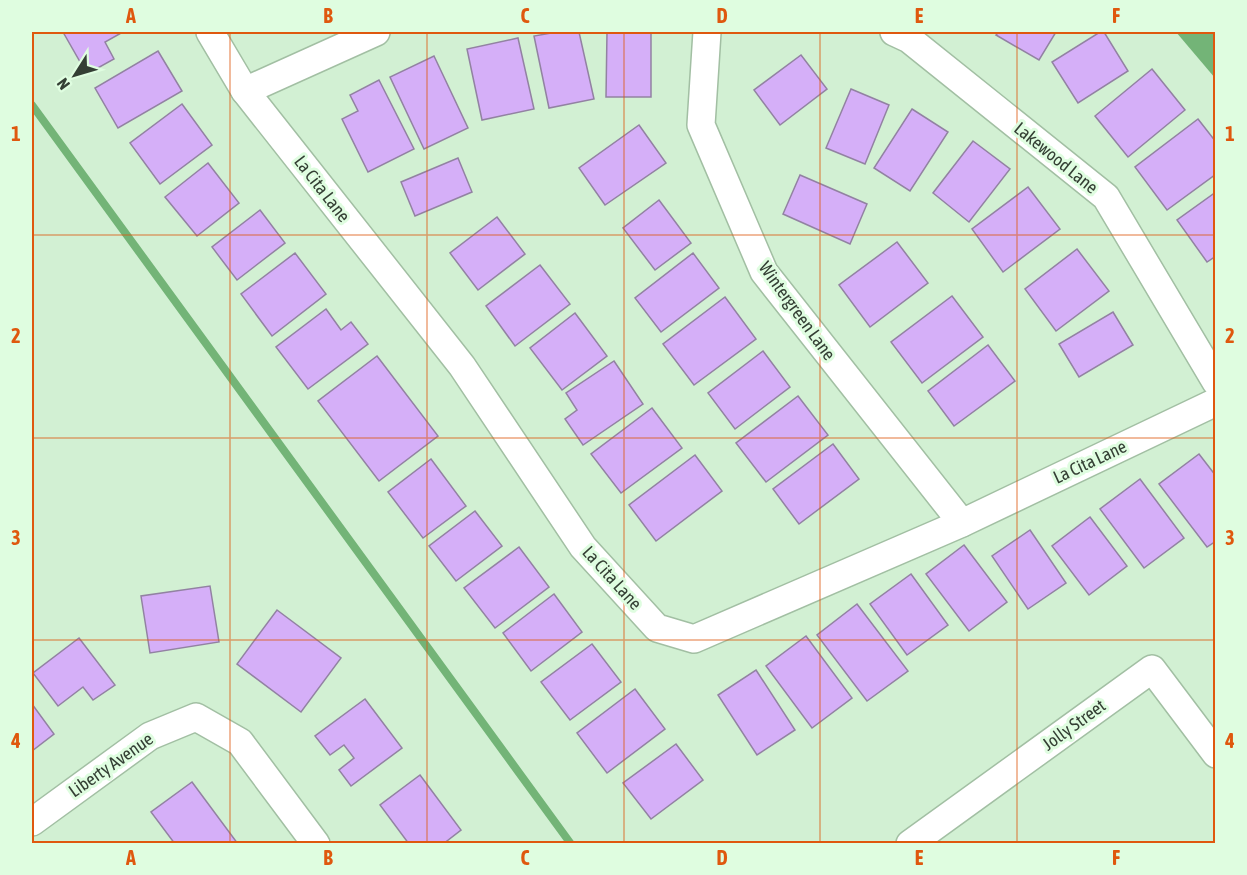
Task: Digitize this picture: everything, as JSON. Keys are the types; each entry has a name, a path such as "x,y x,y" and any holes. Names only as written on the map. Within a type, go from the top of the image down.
{"street":[{"name":"La Cita Lane","path":"210,32 245,91 462,366 583,547 657,628 694,639 962,523 1215,402"},
{"path":"245,91 376,32"},
{"name":"Wintergreen Lane","path":"707,32 701,125 764,272 962,523"},
{"name":"Lakewood Lane","path":"894,32 909,39 1106,197 1215,382"},
{"name":"Jolly Street","path":"910,843 1152,669 1215,754"},
{"name":"Liberty Avenue","path":"32,822 150,736 196,717 240,742 315,843"}],"shaded area":[{"path":"1176,32 1215,32 1215,78"}],"building":[{"path":"63,32 123,32 105,42 114,59 87,74"},
{"path":"557,32 579,32 594,99 549,108 534,36"},
{"path":"607,32 651,32 651,97 606,97"},
{"path":"999,32 1056,32 1039,60 996,35"},
{"path":"1100,32 1104,32 1128,71 1078,103 1052,62"},
{"path":"518,38 534,109 482,120 467,49"},
{"path":"158,51 182,91 118,128 95,88"},
{"path":"801,55 827,89 780,125 754,90"},
{"path":"434,56 468,128 424,149 390,77"},
{"path":"1152,69 1185,110 1128,157 1095,116"},
{"path":"379,80 414,149 368,172 342,119 358,111 350,95"},
{"path":"851,89 889,105 865,164 826,148"},
{"path":"182,104 212,145 160,184 130,143"},
{"path":"912,109 948,132 910,191 874,168"},
{"path":"1198,119 1216,142 1216,174 1167,210 1135,167"},
{"path":"639,125 666,163 605,205 579,168"},
{"path":"973,141 1010,169 969,222 933,193"},
{"path":"458,158 472,192 415,216 401,182"},
{"path":"208,163 239,203 197,236 165,197"},
{"path":"800,175 867,204 850,244 783,214"},
{"path":"1028,187 1060,229 1003,272 972,229"},
{"path":"1216,192 1216,256 1207,262 1177,220"},
{"path":"659,200 691,243 655,270 623,228"},
{"path":"260,210 285,243 237,280 212,247"},
{"path":"497,217 525,254 478,290 450,253"},
{"path":"897,242 928,283 870,327 839,285"},
{"path":"1077,249 1109,291 1056,331 1025,289"},
{"path":"295,253 326,294 272,336 241,294"},
{"path":"693,253 719,288 661,332 635,298"},
{"path":"540,265 570,304 515,346 486,306"},
{"path":"952,296 983,337 922,383 891,342"},
{"path":"725,297 756,339 694,385 663,344"},
{"path":"326,309 341,330 351,322 368,344 308,389 276,347"},
{"path":"1113,312 1133,345 1079,377 1059,344"},
{"path":"575,313 607,356 562,390 530,348"},
{"path":"988,345 1015,381 954,426 928,391"},
{"path":"763,351 790,387 735,429 708,393"},
{"path":"377,356 438,436 379,481 318,401"},
{"path":"614,361 643,404 583,445 565,419 577,410 566,393"},
{"path":"798,396 828,435 766,482 736,443"},
{"path":"652,408 682,448 621,493 591,454"},
{"path":"833,444 859,479 799,524 773,489"},
{"path":"1199,454 1216,476 1216,541 1207,547 1159,484"},
{"path":"695,455 722,491 656,541 629,505"},
{"path":"431,459 466,506 423,538 388,492"},
{"path":"1140,479 1184,538 1144,568 1100,509"},
{"path":"475,511 502,546 456,581 429,546"},
{"path":"1090,517 1127,566 1089,595 1052,546"},
{"path":"1030,530 1066,583 1028,609 992,556"},
{"path":"964,545 1007,602 969,631 926,574"},
{"path":"519,547 549,587 495,628 464,588"},
{"path":"911,574 948,625 907,655 870,604"},
{"path":"210,586 219,642 150,653 141,596"},
{"path":"554,594 582,632 531,671 503,633"},
{"path":"857,604 908,671 867,701 817,635"},
{"path":"277,610 341,658 301,712 237,664"},
{"path":"806,636 852,698 812,728 766,666"},
{"path":"79,638 115,685 93,700 83,687 58,706 33,673"},
{"path":"592,644 621,682 570,720 541,682"},
{"path":"756,670 795,730 757,755 718,695"},
{"path":"635,689 665,729 607,773 577,733"},
{"path":"365,699 402,748 351,786 339,770 354,758 344,745 330,755 315,736"},
{"path":"32,704 54,734 32,751"},
{"path":"676,744 703,780 651,819 623,783"},
{"path":"420,775 461,830 443,844 409,844 380,805"},
{"path":"192,782 238,844 175,844 151,812"}],"waterway":[{"path":"32,105 571,844"}]}
